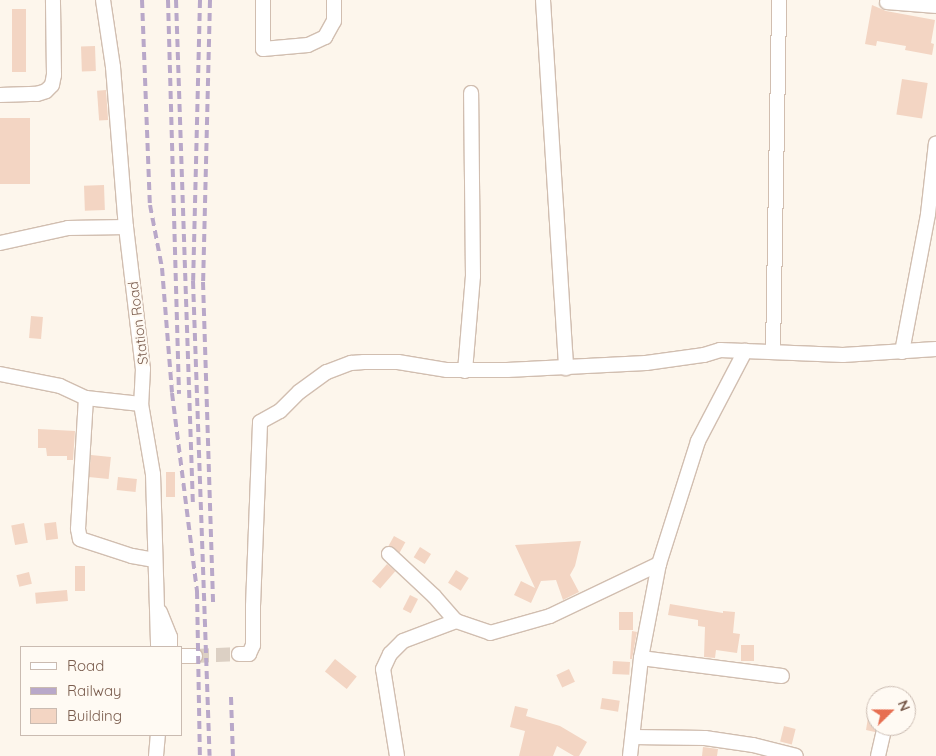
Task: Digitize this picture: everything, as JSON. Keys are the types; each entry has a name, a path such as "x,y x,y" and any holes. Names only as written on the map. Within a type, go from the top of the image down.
{"street":[{"path":"0,95 37,94 46,92 52,85 54,75 53,0"},
{"name":"Station Road","path":"103,0 113,68 126,227 144,369 141,404 153,474 158,646"},
{"path":"263,0 262,49 308,45 325,37 334,21 334,0"},
{"path":"543,0 566,368"},
{"path":"773,352 779,0"},
{"path":"887,2 936,6"},
{"path":"465,371 473,276 471,93"},
{"path":"902,352 932,214 936,143"},
{"path":"0,244 68,228 126,227"},
{"path":"239,654 249,654 253,645 260,422 280,411 298,392 327,372 351,363 398,362 465,371 646,363 704,355 720,350 843,355 936,349"},
{"path":"630,756 641,658 659,564 698,442 745,351"},
{"path":"0,374 60,386 86,398 141,404"},
{"path":"86,398 78,529 80,539 132,556 155,560"},
{"path":"389,554 434,596 456,620 490,633 550,616 659,564"},
{"path":"157,607 164,617 170,637 170,646"},
{"path":"397,756 384,669 390,654 402,641 456,620"},
{"path":"641,658 782,676"},
{"path":"156,756 158,736"},
{"path":"633,736 705,738 753,745 796,756"},
{"path":"878,756 883,736"}],"building":[{"path":"872,5 886,11 935,20 931,43 934,44 932,55 905,50 906,46 877,41 876,46 865,44"},
{"path":"12,9 26,9 26,72 12,72"},
{"path":"81,46 95,46 96,71 82,71"},
{"path":"902,79 928,83 922,119 896,115"},
{"path":"106,90 108,120 99,121 97,91"},
{"path":"0,118 30,118 30,184 0,184"},
{"path":"104,185 105,210 85,211 84,186"},
{"path":"31,316 43,317 41,339 29,338"},
{"path":"38,429 75,431 73,460 67,460 67,456 47,456 46,448 38,448"},
{"path":"91,455 111,457 109,479 89,477"},
{"path":"166,472 175,472 175,497 166,497"},
{"path":"118,477 137,479 136,492 117,490"},
{"path":"56,522 58,539 46,540 44,523"},
{"path":"24,523 28,543 15,545 11,525"},
{"path":"394,536 405,542 400,553 388,546"},
{"path":"581,541 575,566 570,575 579,592 563,600 556,580 541,581 531,603 514,595 521,581 535,588 515,545"},
{"path":"420,547 431,554 425,564 414,557"},
{"path":"387,564 395,571 380,589 372,581"},
{"path":"75,566 85,566 85,591 75,591"},
{"path":"456,570 469,578 461,591 448,583"},
{"path":"29,572 32,584 19,587 16,575"},
{"path":"67,590 68,601 36,604 35,593"},
{"path":"410,595 418,599 411,613 403,609"},
{"path":"670,604 723,613 723,611 735,612 733,633 740,634 737,653 716,650 715,658 704,657 705,627 698,626 698,620 668,615"},
{"path":"619,612 633,612 633,630 619,630"},
{"path":"632,631 637,632 632,659 630,659"},
{"path":"741,645 754,645 754,661 741,661"},
{"path":"335,659 357,677 347,689 325,671"},
{"path":"613,661 630,662 629,675 612,674"},
{"path":"569,669 575,682 562,688 556,675"},
{"path":"602,698 620,701 618,712 600,709"},
{"path":"515,706 528,709 526,716 560,726 587,742 579,756 574,756 557,746 553,756 519,756 525,731 510,727"},
{"path":"784,726 796,729 792,744 780,742"},
{"path":"703,747 718,749 717,756 702,756"}],"tunnel":[{"path":"195,656 239,654"}],"railway":[{"path":"142,0 150,205 162,268 172,393 197,591 200,756"},
{"path":"168,0 179,394"},
{"path":"176,0 193,507"},
{"path":"200,0 193,281 210,756"},
{"path":"210,0 203,282 213,607"},
{"path":"231,697 233,756"}]}
